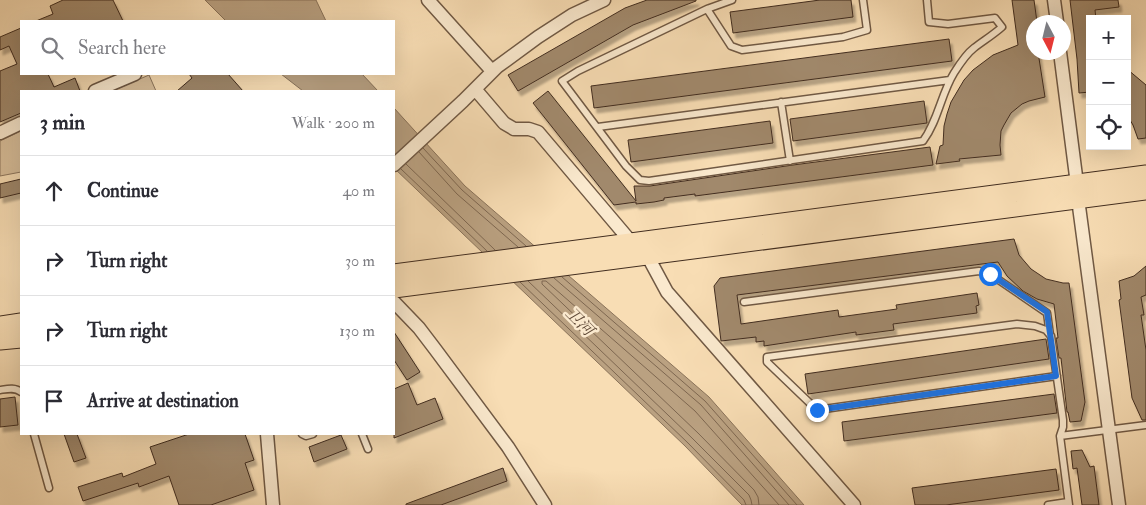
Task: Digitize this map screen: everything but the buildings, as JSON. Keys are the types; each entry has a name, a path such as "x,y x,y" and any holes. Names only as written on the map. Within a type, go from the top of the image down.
{"main road":[{"path":"628,248 647,255 1077,192 1146,175"},
{"path":"396,285 628,248 1077,192 1146,190"},
{"path":"0,326 20,323"},
{"path":"0,340 20,338"}],"street":[{"path":"428,0 492,71"},
{"path":"395,164 497,66 572,15 604,0"},
{"path":"1054,0 1055,15"},
{"path":"1061,60 1118,505"},
{"path":"97,90 133,75"},
{"path":"475,89 504,123 514,129 529,129 538,132 628,248"},
{"path":"0,133 20,124"},
{"path":"647,255 667,292 854,505"},
{"path":"396,285 419,328 508,447 545,505"},
{"path":"267,435 273,505"}],"lane":[{"path":"732,0 707,9 578,71 562,81 626,166 640,180 649,181 924,141 954,72 972,50 1002,27 995,18 948,24 930,22 927,0"},
{"path":"707,9 731,46 742,50 843,37 866,30 863,0"},
{"path":"598,127 950,80"},
{"path":"781,102 790,161"},
{"path":"744,302 979,271 990,274 1047,312 1063,420 1060,436 1068,504 1048,505"},
{"path":"1051,336 1046,330 1035,326 1017,324 767,357 767,362 817,410 1056,376"},
{"path":"0,390 11,388 20,391"},
{"path":"1060,436 1146,425"},
{"path":"34,435 50,488"},
{"path":"362,435 368,449"}],"shaded area":[{"path":"149,75 156,90 114,90"},
{"path":"20,131 20,172 0,176 0,141"}],"water":[{"path":"205,0 316,0 326,20 225,20"},
{"path":"282,75 363,75 377,90 302,90"},
{"name":"卫河","path":"395,109 465,186 709,397 804,505 742,505 685,446 395,169"}],"route":[{"path":"817,410 1056,376 1047,312 990,274"}]}
